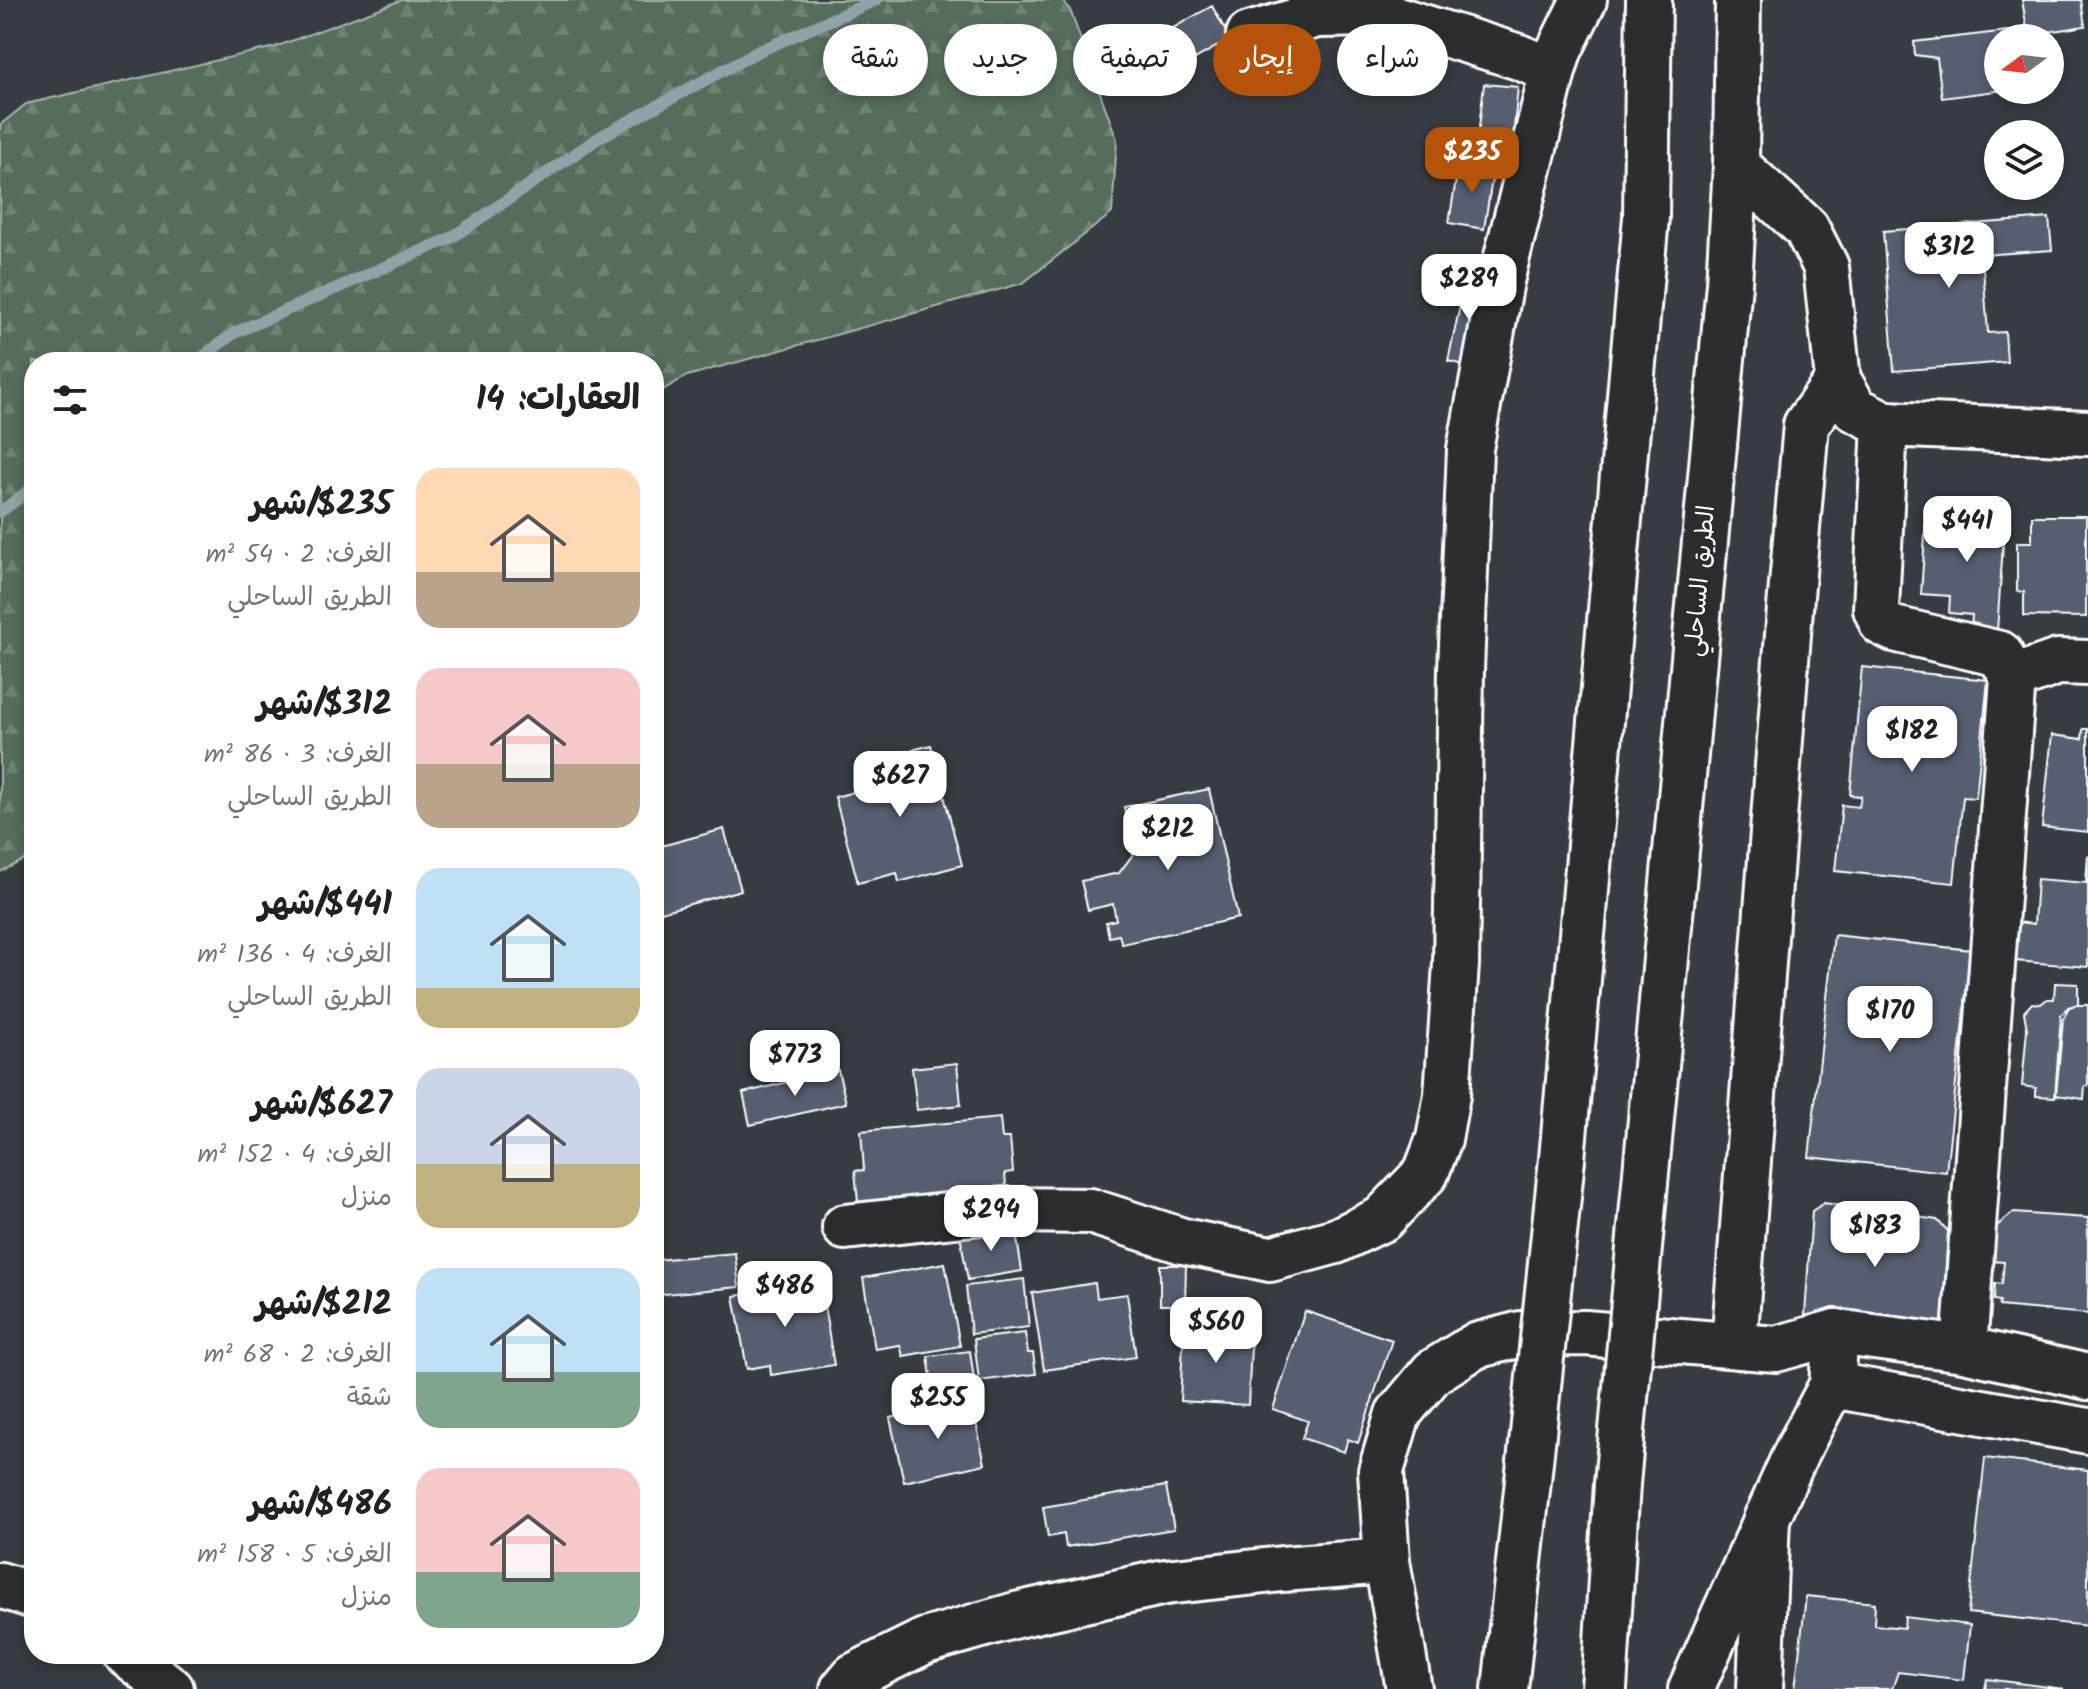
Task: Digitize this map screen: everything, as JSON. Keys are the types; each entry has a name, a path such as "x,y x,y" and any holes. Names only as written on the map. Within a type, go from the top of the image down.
{"main road":[{"path":"845,1227 1001,1210 1090,1211 1183,1241 1270,1259 1336,1241 1382,1219 1426,1173 1439,1139 1447,1095 1456,964 1461,670 1470,449 1501,281 1553,71 1559,51 1584,0"},
{"path":"1503,1688 1562,1159 1646,217 1649,0"},
{"name":"الطريق الساحلي","path":"1604,1689 1617,1484 1729,284 1736,165 1738,0"},
{"path":"1286,24 1317,15 1381,14 1519,57 1553,71"},
{"path":"1736,165 1806,228 1826,267 1838,380 1855,409 1885,424 2088,433"},
{"path":"1755,1347 1790,608 1806,425 1838,380"},
{"path":"1885,424 1876,609 1882,623 1894,629 2000,654 2013,678 1964,1349"},
{"path":"2013,678 2058,662 2088,663"},
{"path":"1691,1689 1767,1517 1832,1385 1836,1332"},
{"path":"1411,1688 1387,1561 1381,1471 1398,1414 1433,1372 1475,1346 1521,1334 1585,1333 1755,1347 1836,1332 1964,1349 2088,1377"},
{"path":"1755,1347 1832,1385 2088,1431"},
{"path":"1760,1689 1767,1517"},
{"path":"843,1689 854,1676 925,1641 1016,1615 1165,1582 1387,1561"},
{"path":"0,1585 24,1593"},
{"path":"139,1664 171,1689"}],"green space":[{"path":"402,0 1062,0 1075,24 1073,96 1101,96 1117,140 1112,213 1023,283 687,376 664,389 664,352 24,352 24,860 0,872 0,125 26,104 275,47"}],"building":[{"path":"2022,0 2081,0 2085,26 2064,29 2064,24 2026,24"},
{"path":"1212,6 1222,24 1213,24 1213,49 1197,58 1197,24 1180,24"},
{"path":"1984,34 1984,93 1942,98 1937,58 1915,55 1914,42"},
{"path":"1484,84 1518,87 1512,148 1477,145"},
{"path":"1459,161 1494,167 1484,229 1449,223"},
{"path":"2049,218 2052,250 1982,255 1988,333 2005,332 2007,362 1894,371 1883,231"},
{"path":"1466,278 1490,283 1472,367 1448,361"},
{"path":"1980,500 2006,502 1997,631 1971,628 1972,615 1949,613 1950,596 1921,594 1926,521 1978,525"},
{"path":"2032,516 2086,516 2086,617 2024,616 2024,592 2017,591 2017,542 2032,542"},
{"path":"1862,667 1988,680 1976,798 1963,797 1954,883 1835,871 1842,805 1859,807 1861,796 1850,795"},
{"path":"2083,729 2088,729 2088,832 2042,827 2052,735 2082,739"},
{"path":"931,745 962,865 899,882 897,873 858,883 835,797 869,788 863,763"},
{"path":"1209,789 1238,918 1122,944 1119,935 1109,937 1106,922 1116,920 1113,904 1088,910 1081,881 1119,873 1134,853 1124,807"},
{"path":"724,829 741,890 664,911 664,845"},
{"path":"2088,855 2088,967 2014,961 2017,922 2034,924 2037,879 2086,883"},
{"path":"1834,935 1971,950 1946,1172 1809,1157"},
{"path":"2055,983 2078,984 2078,1004 2068,1007 2061,1016 2055,1097 2036,1096 2036,1088 2022,1086 2027,1029 2024,1012 2032,1003 2041,1004 2047,999 2054,999"},
{"path":"2088,1005 2088,1086 2085,1086 2084,1099 2056,1095 2063,1020 2069,1007"},
{"path":"957,1063 961,1105 917,1110 912,1068"},
{"path":"838,1070 846,1103 750,1125 743,1093"},
{"path":"1000,1118 1002,1138 1010,1138 1013,1172 1005,1173 1007,1199 859,1212 855,1171 864,1170 861,1131"},
{"path":"1824,1203 1937,1220 1948,1231 1942,1325 1817,1328 1805,1315 1812,1211"},
{"path":"2013,1213 2088,1218 2088,1314 1999,1306 2000,1301 1994,1300 1995,1283 2002,1284 2004,1262 1991,1261 1993,1229"},
{"path":"1015,1226 1022,1271 968,1280 960,1235"},
{"path":"735,1253 739,1287 664,1294 664,1259"},
{"path":"945,1263 960,1346 903,1356 900,1345 875,1349 863,1278"},
{"path":"1160,1265 1186,1265 1185,1305 1160,1305"},
{"path":"1024,1279 1029,1327 971,1334 966,1286"},
{"path":"820,1282 834,1365 771,1375 770,1365 747,1369 734,1296"},
{"path":"1095,1283 1097,1298 1127,1294 1136,1357 1044,1370 1032,1293"},
{"path":"1305,1311 1392,1340 1358,1443 1348,1439 1344,1452 1302,1438 1308,1421 1273,1409"},
{"path":"1184,1325 1252,1328 1248,1405 1180,1401"},
{"path":"1025,1333 1028,1353 1033,1353 1036,1374 979,1381 974,1339"},
{"path":"970,1351 974,1379 932,1384 928,1356"},
{"path":"971,1400 985,1464 904,1482 890,1418"},
{"path":"1985,1458 2088,1470 2088,1626 1968,1613"},
{"path":"1166,1486 1174,1529 1066,1547 1064,1534 1048,1537 1043,1507"},
{"path":"1806,1596 1875,1603 1874,1625 1904,1628 1905,1617 1970,1625 1964,1680 1898,1672 1892,1689 1795,1689"},
{"path":"1987,1679 2064,1689 1985,1689"}],"waterway":[{"path":"209,352 234,333 451,238 600,137 757,52 876,0"},
{"path":"0,512 24,494"}]}
